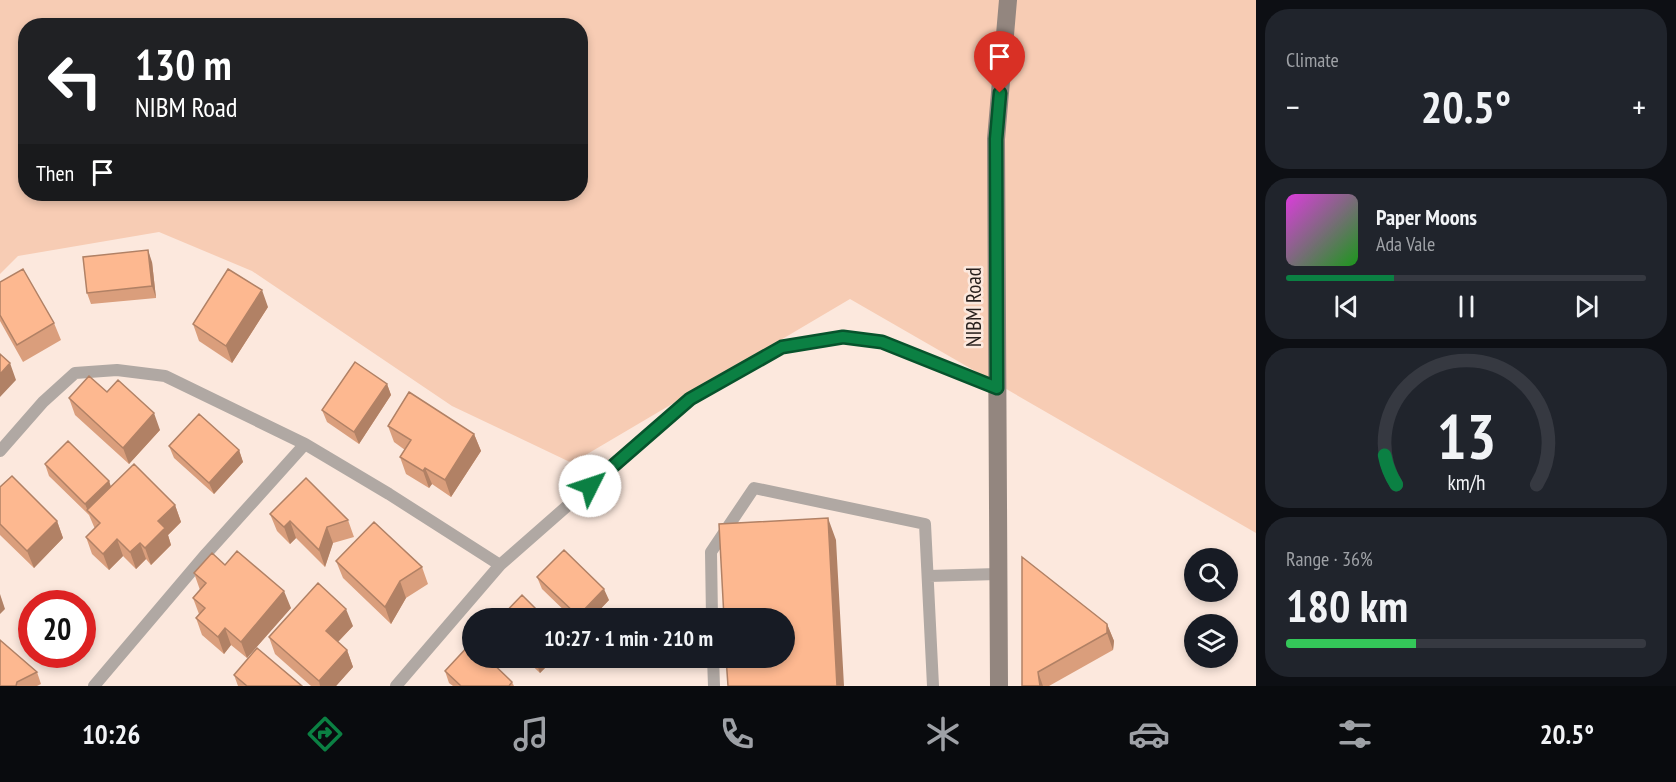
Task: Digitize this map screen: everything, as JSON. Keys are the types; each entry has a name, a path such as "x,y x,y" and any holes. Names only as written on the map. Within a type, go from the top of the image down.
{"main road":[{"name":"NIBM Road","path":"999,686 996,139 1008,0"}],"lane":[{"path":"396,686 500,565 690,399 782,347 843,337 882,342 997,388"},
{"path":"0,452 43,402 75,373 117,370 165,376 305,444 389,494 500,565"},
{"path":"94,686 206,554 305,444"},
{"path":"712,608 711,552 754,488 925,524 933,686"},
{"path":"929,576 998,574"},
{"path":"713,668 714,686"}],"shaded area":[{"path":"0,0 1256,0 1256,533 850,299 572,463 452,406 252,271 159,232 18,256 0,274"}],"building":[{"path":"148,250 152,286 87,293 83,257"},
{"path":"23,269 54,323 17,345 0,315 0,282"},
{"path":"228,269 262,290 226,346 193,324"},
{"path":"0,354 10,363 0,374"},
{"path":"355,362 387,384 354,432 322,410"},
{"path":"89,376 107,392 118,380 154,413 123,448 69,398"},
{"path":"409,392 474,434 445,480 425,468 423,471 400,457 411,440 388,426"},
{"path":"199,414 239,450 209,483 169,446"},
{"path":"68,441 109,481 85,504 45,464"},
{"path":"134,464 175,505 158,521 165,528 145,548 140,543 130,552 117,539 103,554 86,537 100,523 87,510"},
{"path":"12,476 57,521 27,551 0,524 0,487"},
{"path":"306,478 348,520 327,527 319,550 290,521 284,527 270,514"},
{"path":"828,518 837,686 728,686 727,668 795,668 795,608 723,608 719,524"},
{"path":"374,522 422,567 400,581 385,607 336,561"},
{"path":"564,550 604,589 586,608 570,608 537,577"},
{"path":"237,551 284,591 241,642 225,628 218,637 196,618 205,608 193,598 206,583 194,573 212,553 225,565"},
{"path":"1022,557 1107,624 1107,633 1038,672 1040,686 1022,686"},
{"path":"318,583 346,609 326,631 347,650 319,681 269,637"},
{"path":"522,595 535,608 510,608"},
{"path":"0,640 18,656 18,668 32,668 37,672 17,682 16,686 0,686"},
{"path":"257,648 302,686 247,686 234,675"},
{"path":"462,653 462,668 497,668 512,682 509,686 461,686 445,671"}],"route":[{"path":"590,486 690,399 782,347 843,337 882,342 997,388 996,139 1000,93"}]}
